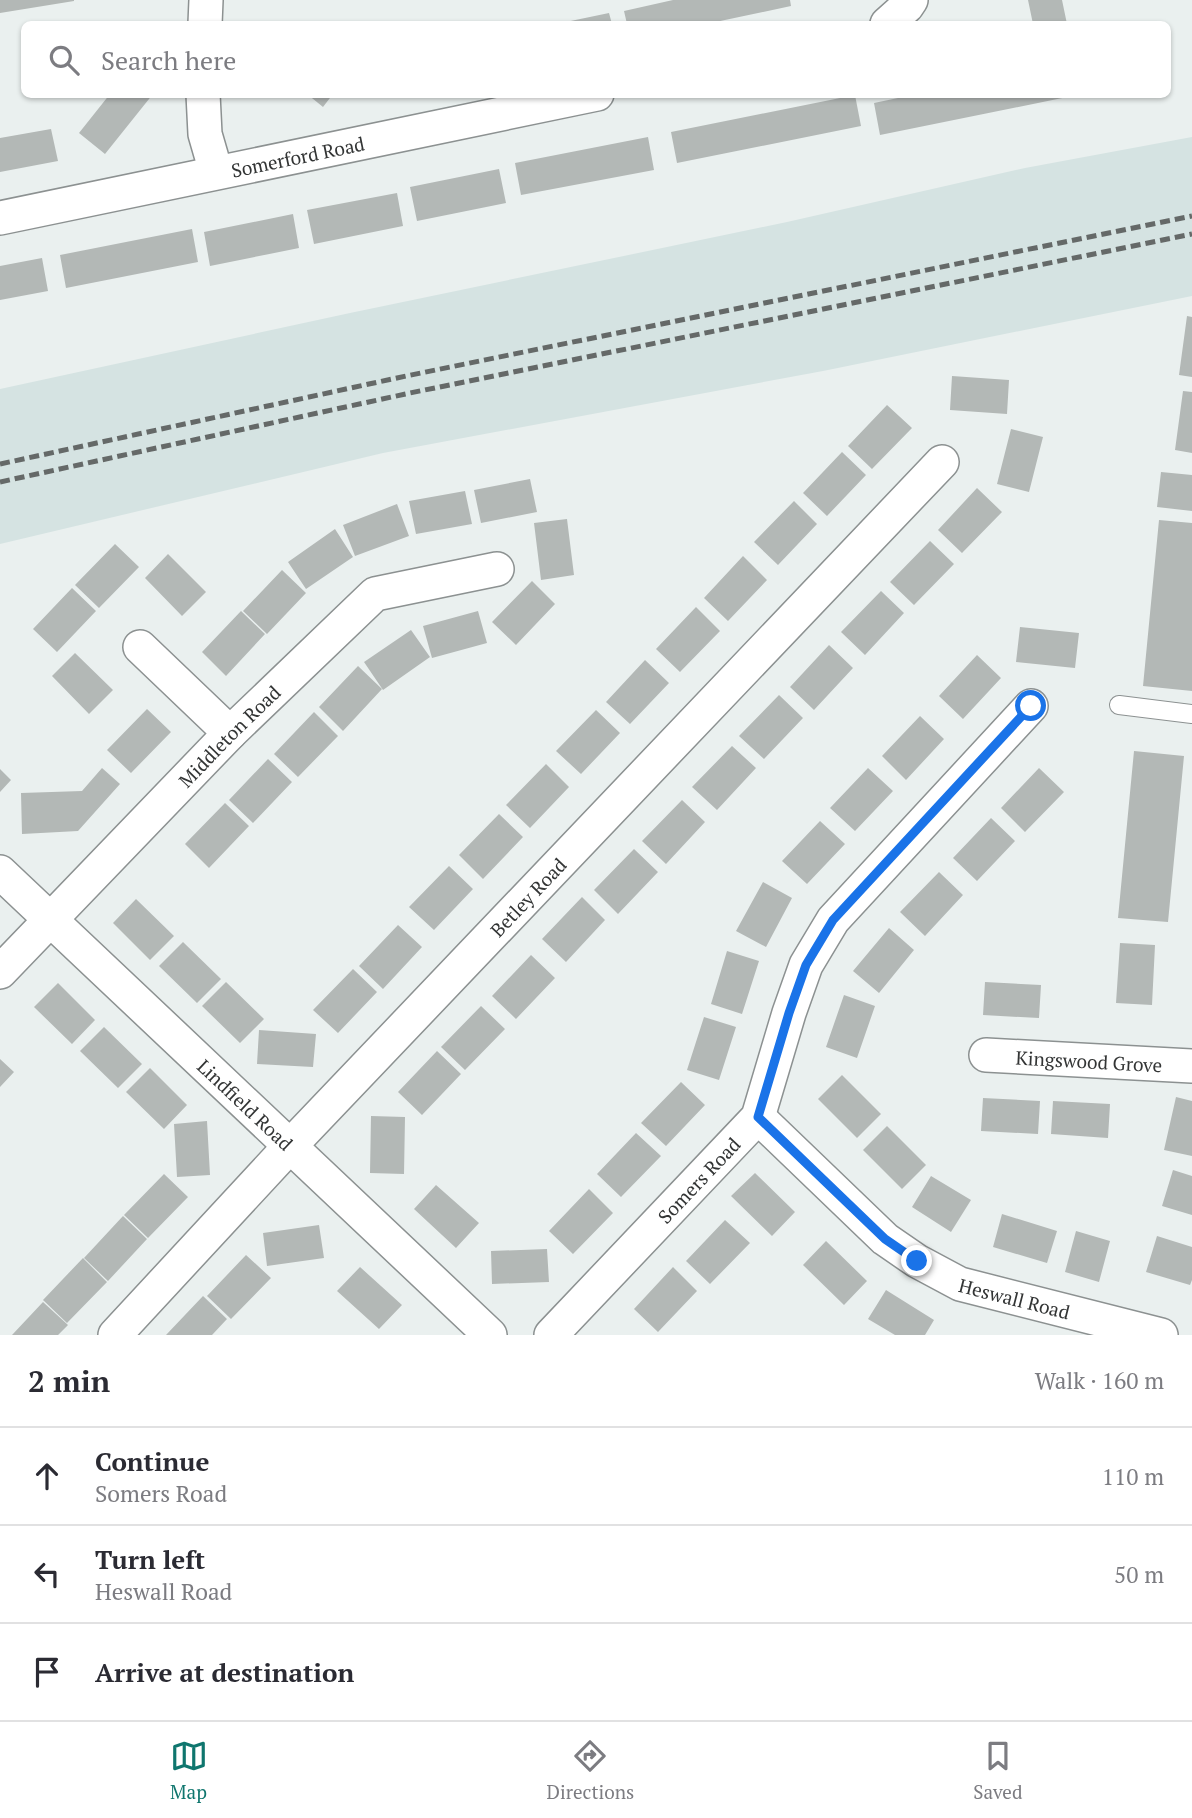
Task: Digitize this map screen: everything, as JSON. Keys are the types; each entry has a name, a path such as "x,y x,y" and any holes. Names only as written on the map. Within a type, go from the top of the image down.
{"street":[{"path":"205,21 206,0"},
{"path":"890,21 911,0"},
{"path":"203,98 205,134 216,172"},
{"name":"Somerford Road","path":"0,218 577,98"},
{"name":"Betley Road","path":"114,1335 290,1146 943,462"},
{"name":"Middleton Road","path":"0,972 230,733 374,594 498,569"},
{"path":"140,648 230,733"},
{"name":"Somers Road","path":"551,1335 758,1117 806,965 833,920 1031,706"},
{"name":"Lindfield Road","path":"0,872 490,1335"},
{"name":"Kingswood Grove","path":"986,1055 1192,1066"},
{"name":"Heswall Road","path":"758,1117 885,1239 917,1261 960,1284 1161,1335"}],"lane":[{"path":"1119,705 1192,714"}],"shaded area":[{"path":"1192,137 1192,296 823,371 383,453 0,544 0,389 787,222 1025,168"}],"building":[{"path":"0,0 74,0 74,1 0,13"},
{"path":"673,0 790,0 791,6 720,21 626,21 624,11"},
{"path":"1028,0 1062,0 1066,21 1032,21"},
{"path":"609,13 611,21 571,21"},
{"path":"107,98 150,98 105,154 79,133"},
{"path":"312,98 330,98 323,107"},
{"path":"840,98 856,98 861,126 677,163 671,132"},
{"path":"898,98 1062,98 880,135 874,103"},
{"path":"51,129 58,161 0,172 0,138"},
{"path":"648,137 654,170 521,195 515,163"},
{"path":"499,169 506,203 417,221 410,187"},
{"path":"397,193 403,226 314,244 307,210"},
{"path":"293,214 299,248 210,266 204,232"},
{"path":"192,229 198,262 66,288 60,255"},
{"path":"42,258 48,291 0,300 0,266"},
{"path":"1187,316 1192,317 1192,377 1179,375"},
{"path":"952,376 1009,380 1007,414 950,410"},
{"path":"1183,391 1192,392 1192,453 1175,450"},
{"path":"887,405 912,428 872,469 848,446"},
{"path":"1011,429 1043,437 1029,492 997,484"},
{"path":"842,452 866,475 827,516 803,493"},
{"path":"1161,472 1192,475 1192,511 1157,507"},
{"path":"530,479 537,512 481,523 474,490"},
{"path":"977,488 1002,512 962,553 938,530"},
{"path":"465,491 472,524 416,534 409,501"},
{"path":"794,501 817,524 778,565 754,542"},
{"path":"397,504 409,536 355,556 343,525"},
{"path":"567,519 574,575 541,580 534,523"},
{"path":"1159,520 1192,523 1192,691 1143,686"},
{"path":"335,529 353,557 306,589 288,562"},
{"path":"930,541 954,564 914,605 890,582"},
{"path":"115,544 139,567 99,608 75,585"},
{"path":"168,554 206,592 182,616 145,578"},
{"path":"743,556 767,580 728,621 704,598"},
{"path":"282,570 306,593 267,634 243,611"},
{"path":"532,581 555,604 516,645 492,622"},
{"path":"72,588 96,611 57,652 33,629"},
{"path":"881,591 904,613 865,655 841,632"},
{"path":"696,607 720,631 680,672 656,649"},
{"path":"241,611 265,634 226,676 202,652"},
{"path":"478,611 487,643 432,658 423,626"},
{"path":"1020,627 1079,633 1075,668 1016,662"},
{"path":"411,630 430,657 383,690 364,662"},
{"path":"829,645 853,668 814,710 790,687"},
{"path":"75,653 113,690 89,714 52,676"},
{"path":"977,655 1001,678 963,719 939,696"},
{"path":"645,660 669,683 630,724 606,702"},
{"path":"358,666 382,689 343,731 319,707"},
{"path":"779,695 803,718 764,759 739,736"},
{"path":"147,709 171,732 131,773 107,750"},
{"path":"596,710 620,733 581,774 556,751"},
{"path":"314,712 338,736 298,777 274,754"},
{"path":"920,716 944,739 906,780 882,756"},
{"path":"732,746 756,768 717,810 692,787"},
{"path":"1134,751 1184,756 1168,922 1118,918"},
{"path":"268,759 292,782 253,823 229,800"},
{"path":"546,764 569,787 530,828 506,805"},
{"path":"102,768 120,784 78,831 22,834 21,793 82,791"},
{"path":"868,768 893,791 855,831 830,808"},
{"path":"1039,768 1064,792 1025,832 1001,808"},
{"path":"0,769 11,780 0,792"},
{"path":"682,800 705,822 666,864 642,841"},
{"path":"225,803 249,826 209,868 185,844"},
{"path":"499,814 523,837 483,879 459,855"},
{"path":"991,818 1015,841 977,881 953,858"},
{"path":"820,821 845,844 807,884 782,861"},
{"path":"634,849 658,872 618,914 594,890"},
{"path":"449,866 473,889 434,930 409,907"},
{"path":"939,872 963,895 925,936 900,912"},
{"path":"763,882 792,898 766,947 736,931"},
{"path":"582,897 605,920 566,962 542,939"},
{"path":"136,899 174,936 150,960 113,923"},
{"path":"398,925 422,947 383,989 359,966"},
{"path":"889,928 914,950 879,993 853,971"},
{"path":"183,942 221,979 197,1003 159,966"},
{"path":"1120,943 1155,945 1152,1005 1116,1003"},
{"path":"727,951 759,961 742,1014 711,1004"},
{"path":"531,955 555,978 516,1019 492,996"},
{"path":"353,969 377,992 338,1033 313,1010"},
{"path":"226,982 264,1019 240,1043 202,1006"},
{"path":"985,982 1041,985 1039,1018 983,1015"},
{"path":"58,983 95,1020 72,1044 34,1007"},
{"path":"844,995 875,1006 857,1058 826,1047"},
{"path":"481,1006 505,1029 465,1070 441,1047"},
{"path":"704,1017 736,1027 719,1080 687,1070"},
{"path":"104,1027 142,1064 118,1088 80,1051"},
{"path":"259,1030 316,1034 313,1067 257,1064"},
{"path":"437,1051 461,1074 422,1115 398,1092"},
{"path":"0,1059 14,1072 0,1087"},
{"path":"150,1068 187,1105 164,1129 126,1092"},
{"path":"842,1075 881,1114 857,1138 818,1099"},
{"path":"681,1082 705,1105 666,1146 641,1123"},
{"path":"1176,1097 1192,1101 1192,1156 1164,1150"},
{"path":"983,1098 1040,1101 1038,1134 981,1131"},
{"path":"1053,1101 1110,1104 1108,1138 1051,1134"},
{"path":"371,1116 405,1117 404,1174 370,1173"},
{"path":"207,1121 210,1175 177,1177 174,1124"},
{"path":"887,1126 926,1165 902,1189 863,1150"},
{"path":"636,1133 661,1156 621,1197 597,1174"},
{"path":"1173,1170 1192,1176 1192,1215 1162,1206"},
{"path":"755,1173 795,1212 772,1236 731,1196"},
{"path":"164,1174 188,1197 148,1238 124,1215"},
{"path":"931,1176 971,1200 951,1232 912,1207"},
{"path":"436,1185 479,1223 456,1248 414,1209"},
{"path":"589,1189 613,1213 573,1254 549,1231"},
{"path":"1002,1214 1057,1231 1047,1263 993,1247"},
{"path":"123,1216 147,1239 108,1281 84,1258"},
{"path":"725,1220 750,1243 710,1284 686,1261"},
{"path":"319,1225 324,1258 267,1266 263,1233"},
{"path":"1076,1231 1110,1241 1099,1282 1065,1272"},
{"path":"1157,1236 1192,1247 1190,1285 1146,1272"},
{"path":"826,1241 867,1281 844,1305 803,1265"},
{"path":"547,1249 549,1282 492,1284 491,1251"},
{"path":"246,1255 271,1278 231,1319 207,1296"},
{"path":"83,1258 107,1282 67,1323 43,1300"},
{"path":"360,1267 402,1305 379,1329 337,1291"},
{"path":"673,1267 697,1291 658,1332 634,1309"},
{"path":"886,1290 934,1320 925,1335 895,1335 868,1319"},
{"path":"203,1296 227,1319 212,1335 166,1335"},
{"path":"43,1302 68,1325 58,1335 12,1335"}],"railway":[{"path":"0,464 406,376 1192,216"},
{"path":"0,482 410,393 1192,234"}],"route":[{"path":"917,1261 885,1239 758,1117 806,965 833,920 1031,706"}]}
